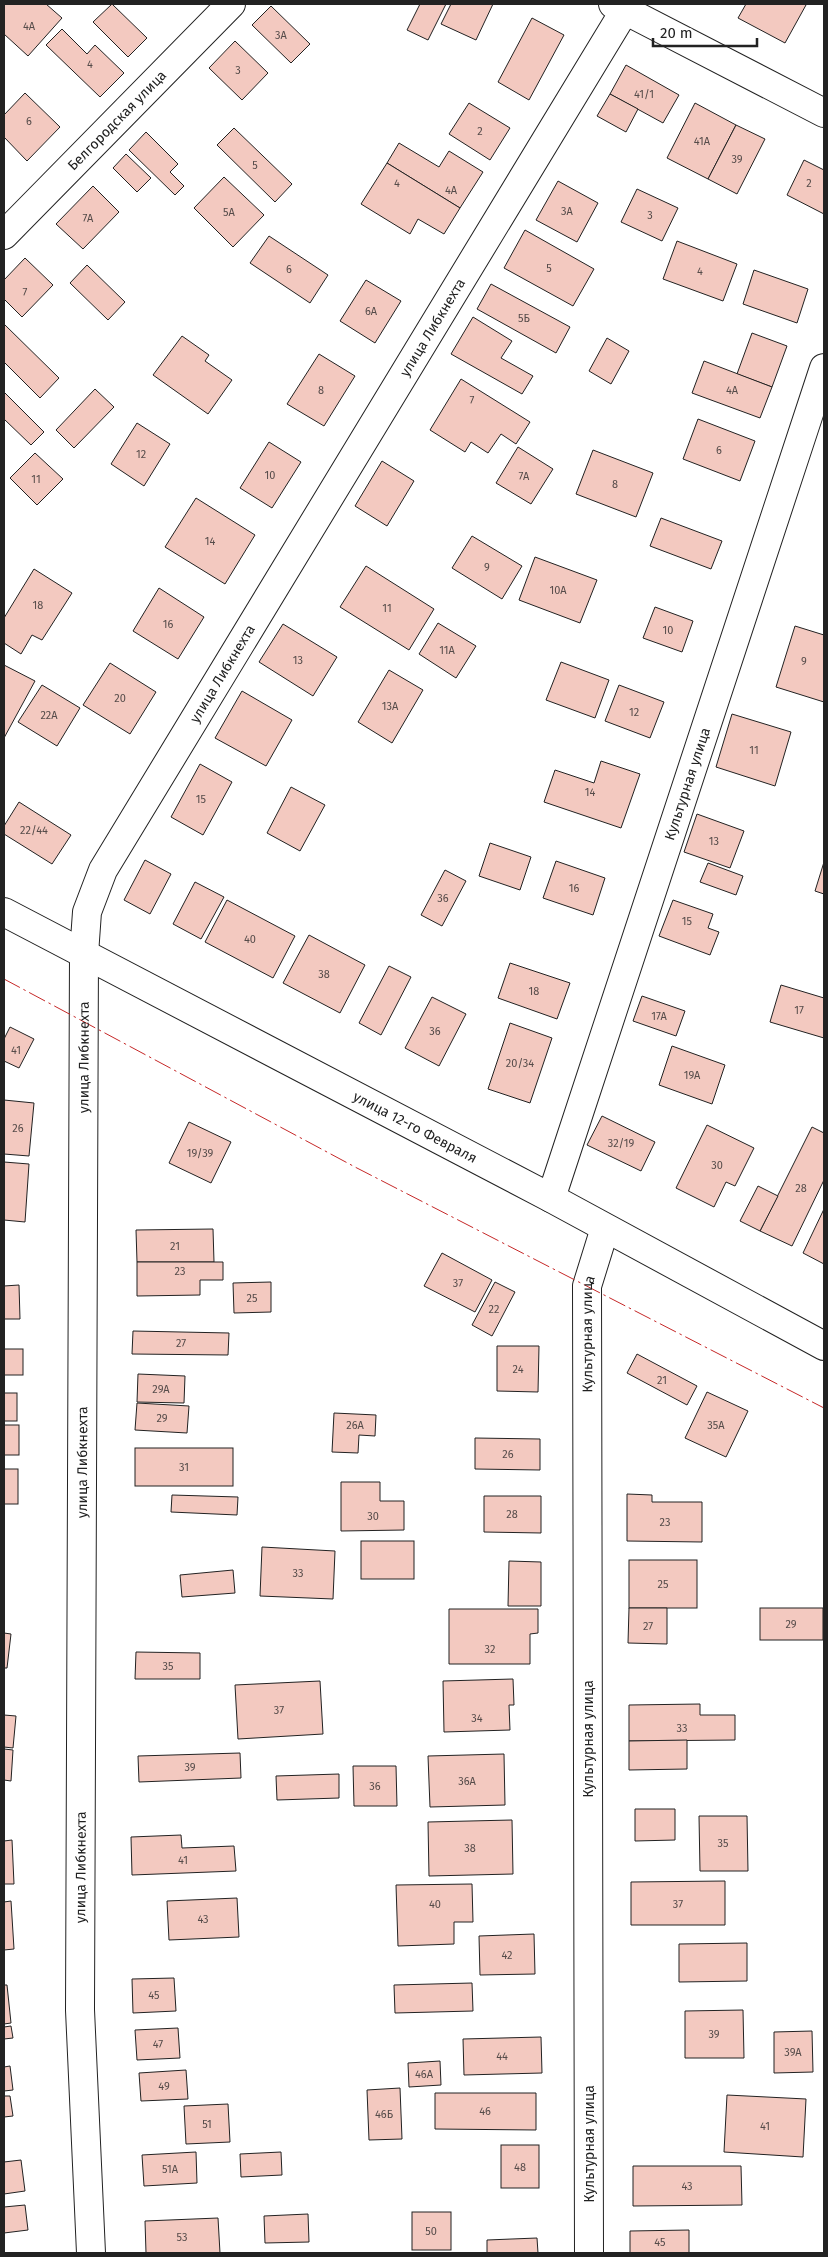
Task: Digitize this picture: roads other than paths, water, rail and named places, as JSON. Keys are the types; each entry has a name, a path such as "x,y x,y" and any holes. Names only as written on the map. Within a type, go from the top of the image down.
{"street":[{"name":"Белгородская улица","path":"4,235 231,4"},
{"path":"619,7 824,113"},
{"name":"улица Либкнехта","path":"91,2253 80,2010 84,954 86,912 103,870 619,7"},
{"name":"Культурная улица","path":"551,1198 824,368"},
{"name":"улица 12-го Февраля","path":"4,912 551,1198 824,1346"},
{"name":"Культурная улица","path":"589,2253 586,1286 605,1228"}]}
